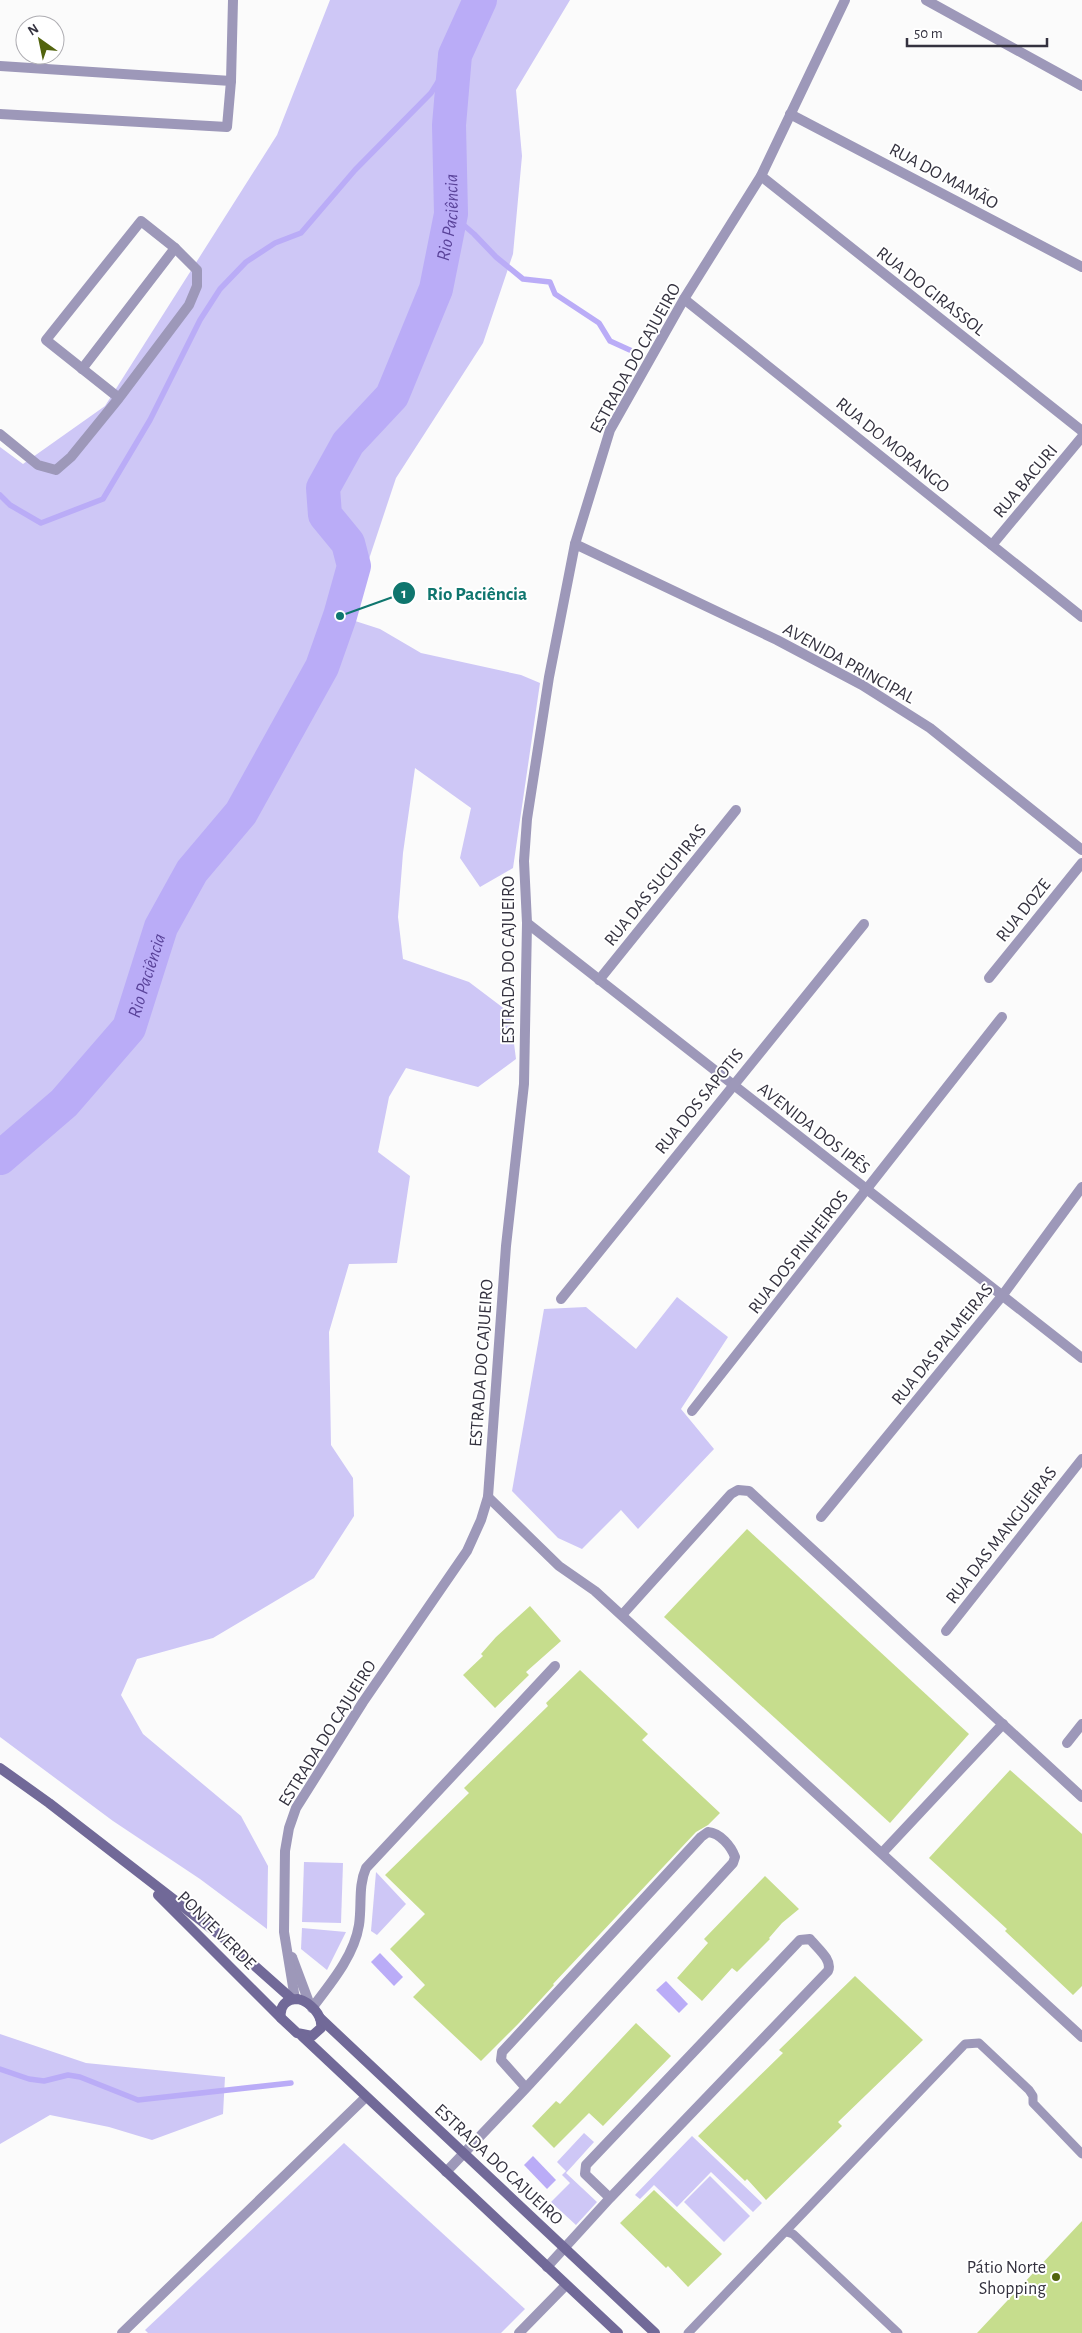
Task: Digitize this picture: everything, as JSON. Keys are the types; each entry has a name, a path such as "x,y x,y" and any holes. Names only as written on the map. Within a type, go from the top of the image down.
{"main road":[{"name":"PONTE VERDE","path":"0,1768 50,1803 221,1936 293,1999"},
{"name":"PONTE VERDE","path":"130,1866 281,2018"},
{"path":"302,2036 312,2036 318,2032 322,2024 320,2018 305,2001 293,1999 283,2005 281,2018 290,2028 302,2036 618,2333"},
{"name":"ESTRADA DO CAJUEIRO","path":"320,2018 656,2333"}],"street":[{"path":"0,114 227,127 233,0"},
{"name":"ESTRADA DO CAJUEIRO","path":"293,1999 284,1932 285,1851 288,1828 296,1808 363,1702 467,1551 481,1520 488,1497 506,1246 524,1084 527,923 524,861 527,819 549,677 575,544 610,430 684,299 761,176 845,0"},
{"path":"926,0 1082,86"},
{"path":"0,66 230,81"},
{"name":"RUA DO MAMÃO","path":"790,114 1082,266"},
{"name":"RUA DO GIRASSOL","path":"761,176 1082,431"},
{"path":"0,434 38,465 56,470 71,457 119,398 189,305 197,286 197,270 175,248 141,221 46,340 119,398"},
{"path":"82,370 175,248"},
{"name":"RUA DO MORANGO","path":"684,299 1082,617"},
{"name":"RUA BACURI","path":"992,545 1082,437"},
{"name":"AVENIDA PRINCIPAL","path":"575,544 778,640 862,686 930,728 1082,850"},
{"name":"RUA DAS SUCUPIRAS","path":"599,980 736,810"},
{"name":"RUA DOZE","path":"989,978 1082,864"},
{"name":"AVENIDA DOS IPÊS","path":"527,923 1082,1358"},
{"name":"RUA DOS SAPOTIS","path":"561,1299 864,924"},
{"name":"RUA DOS PINHEIROS","path":"692,1411 868,1190 1002,1017"},
{"name":"RUA DAS PALMEIRAS","path":"821,1518 1002,1296 1082,1188"},
{"name":"RUA DAS MANGUEIRAS","path":"946,1631 1082,1459"},
{"path":"622,1615 732,1494 744,1489 749,1491 1082,1797"},
{"path":"488,1497 559,1566 595,1591 622,1615 1082,2037"},
{"path":"311,2007 348,1956 354,1942 359,1924 361,1880 366,1868 555,1666"},
{"path":"882,1853 1002,1724"},
{"path":"1067,1743 1082,1724"},
{"path":"446,2172 526,2088 733,1863 735,1856 732,1849 715,1832 708,1832 701,1837 502,2052 501,2060 526,2088"},
{"name":"ESTRADA DO CAJUEIRO","path":"284,1932 311,2007"},
{"path":"547,2267 610,2198 828,1971 829,1961 810,1940 800,1940 586,2165 585,2174 610,2198"},
{"path":"122,2333 366,2097"},
{"path":"519,2333 566,2285"}],"lane":[{"path":"688,2333 781,2234 787,2232 801,2214 965,2044 971,2042 979,2043 1029,2090 1033,2096 1033,2103 1082,2154"},
{"path":"787,2232 794,2234 898,2333"}],"shaded area":[{"path":"330,0 570,0 516,90 522,156 513,254 483,343 396,478 349,619 380,629 421,653 521,675 540,683 513,868 480,887 460,858 471,808 415,768 403,853 398,917 403,959 469,982 510,1013 516,1059 478,1087 406,1068 389,1097 378,1152 410,1176 397,1263 349,1264 329,1332 331,1445 353,1478 354,1516 314,1578 213,1638 137,1659 121,1695 143,1734 241,1816 268,1866 267,1929 200,1879 113,1821 0,1737 0,447 23,464 105,406 277,135"},
{"path":"677,1297 728,1337 681,1409 714,1449 638,1529 621,1510 582,1549 558,1538 512,1491 544,1309 586,1307 636,1349"},
{"path":"304,1862 343,1863 341,1923 302,1922"},
{"path":"376,1872 406,1904 377,1935 371,1931"},
{"path":"302,1928 346,1932 327,1970 301,1949"},
{"path":"380,1953 403,1977 394,1986 371,1962"},
{"path":"666,1981 688,2004 679,2013 656,1990"},
{"path":"0,2034 86,2063 225,2077 223,2114 152,2140 109,2127 50,2115 0,2144"},
{"path":"584,2133 594,2142 566,2173 597,2202 576,2225 551,2202 570,2183 562,2175 566,2171 557,2162"},
{"path":"692,2136 762,2203 753,2212 711,2172 677,2207 654,2185 640,2199 635,2195"},
{"path":"344,2143 525,2309 501,2333 148,2333 145,2330"},
{"path":"533,2156 556,2180 547,2189 524,2165"},
{"path":"710,2176 750,2216 724,2242 684,2202"}],"building":[{"path":"747,1529 969,1734 890,1823 664,1617"},
{"path":"530,1606 561,1641 526,1672 529,1675 495,1708 463,1675 483,1656 481,1654 496,1637"},
{"path":"580,1670 648,1734 642,1740 720,1813 708,1825 696,1832 553,1984 519,2023 481,2061 413,1997 425,1985 390,1949 425,1914 385,1875 469,1793 464,1788 548,1706 546,1703"},
{"path":"1010,1770 1082,1834 1082,1986 1073,1995 1005,1931 1007,1929 929,1858"},
{"path":"765,1876 799,1909 782,1923 770,1939 737,1972 732,1968 702,2001 677,1978 708,1943 704,1939"},
{"path":"855,1976 923,2040 838,2122 842,2126 766,2200 747,2179 745,2181 698,2136 783,2053 779,2050"},
{"path":"636,2023 671,2056 603,2126 589,2113 554,2148 532,2126 556,2101 560,2104"},
{"path":"654,2190 722,2254 688,2287 668,2266 666,2268 620,2223"},
{"name":"Pátio Norte Shopping","path":"1082,2221 1082,2333 977,2333"}],"waterway":[{"name":"Rio Paciência","path":"0,1158 64,1103 129,1028 161,927 192,871 241,813 322,667 340,616 354,566 348,543 325,515 323,488 348,443 392,396 436,289 451,214 449,125 455,55 480,0"},
{"path":"0,495 10,505 41,523 103,499 150,420 200,320 220,289 246,262 275,243 301,233 355,170 431,93 455,55"},
{"path":"451,214 496,257 523,279 550,282 555,294 599,323 610,341 632,351"},
{"path":"0,2069 29,2079 44,2081 68,2075 80,2077 138,2100 291,2083"}],"place":[{"name":"Rio Paciência","path":"340,616"},
{"name":"Pátio Norte Shopping","path":"1056,2277"}]}
